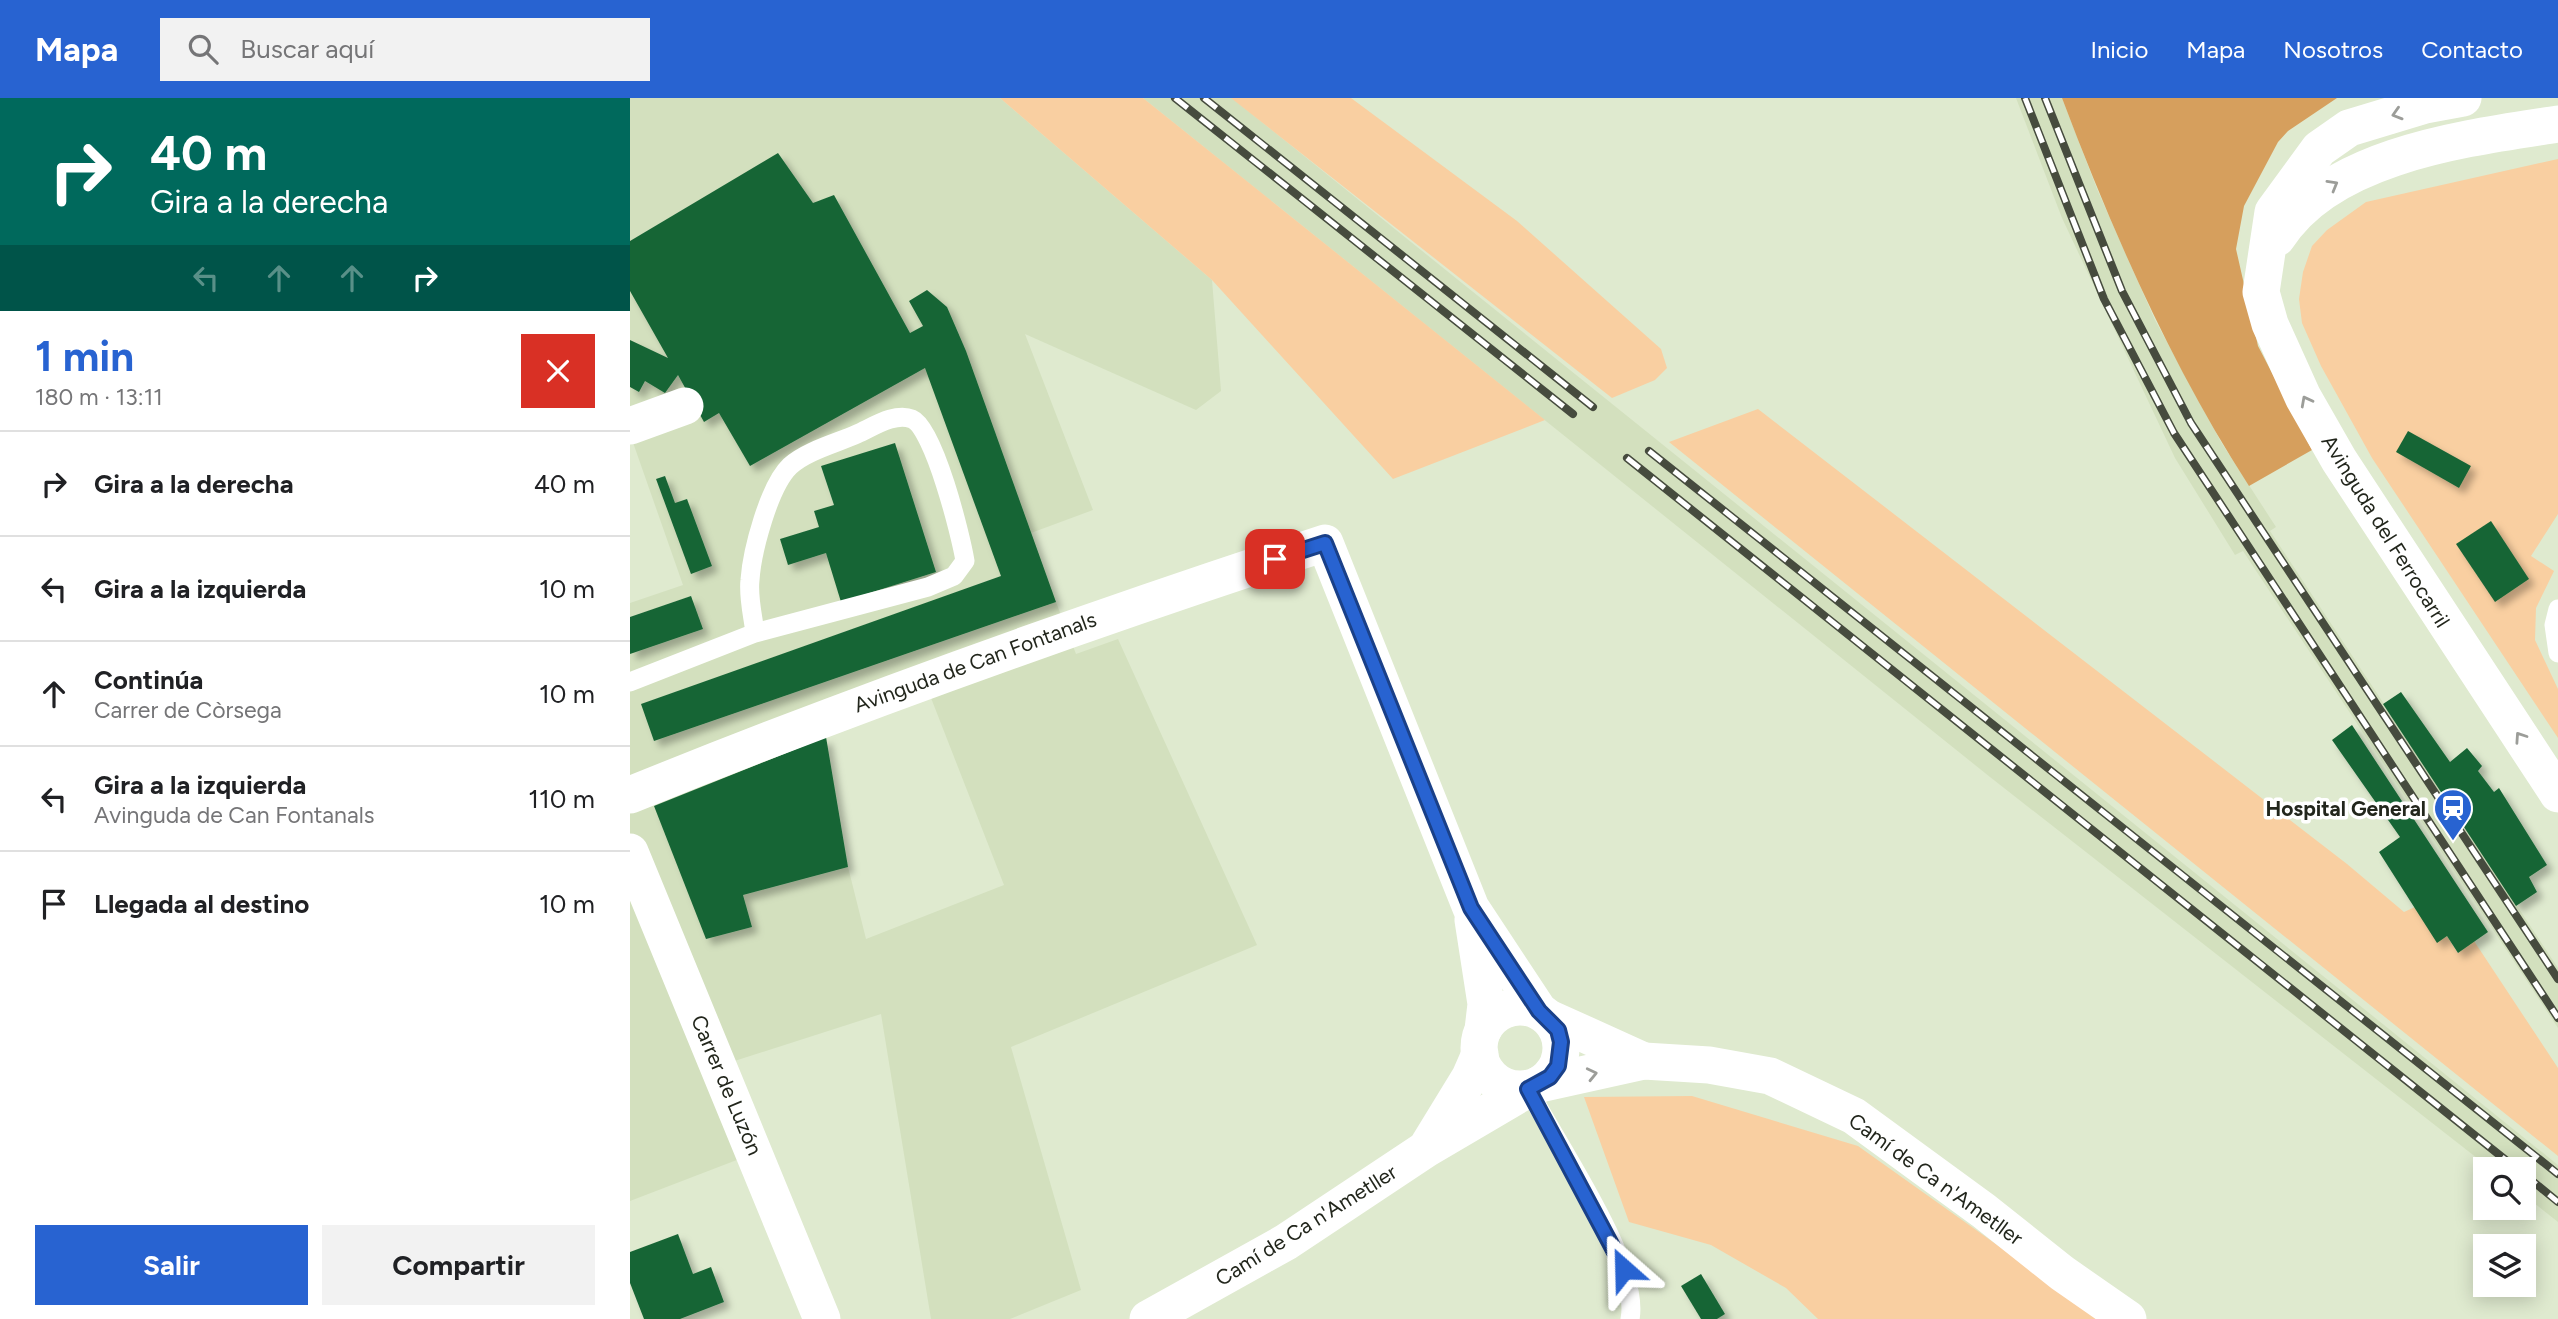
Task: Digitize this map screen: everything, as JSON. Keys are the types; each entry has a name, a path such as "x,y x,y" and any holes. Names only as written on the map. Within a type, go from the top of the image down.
{"street":[{"name":"Avinguda del Ferrocarril","path":"2463,98 2426,105 2349,128 2319,149 2273,212 2261,292 2270,324 2303,397 2339,460 2558,794"},
{"path":"2269,251 2288,222 2326,189 2362,170 2436,147 2558,124"},
{"path":"630,426 685,407"},
{"name":"Avinguda de Can Fontanals","path":"630,795 911,684 1101,616 1325,543 1471,908"},
{"name":"Carrer de Luzón","path":"630,852 822,1319"},
{"path":"1471,908 1558,1030 1561,1055 1550,1077 1534,1086 1515,1089 1491,1077 1481,1042 1486,1004 1471,908"},
{"path":"1481,1042 1501,1012 1514,1007 1545,1015"},
{"name":"Camí de Ca n'Ametller","path":"1545,1015 1644,1061"},
{"name":"Camí de Ca n'Ametller","path":"1426,1149 1470,1077 1481,1042"},
{"name":"Camí de Ca n'Ametller","path":"1148,1319 1286,1242 1426,1149 1534,1086 1644,1061 1709,1065 1770,1076 1854,1116 1984,1211 2062,1273 2128,1319"}],"lane":[{"path":"630,682 755,633 928,587 954,576 965,561 960,527 925,431 913,419 896,417 807,456 791,465 777,483 754,552 749,582 755,633"},
{"path":"2558,609 2554,625 2558,653"},
{"path":"1534,1086 1624,1269 1633,1304 1630,1319"}],"shaded area":[{"path":"630,98 1000,98 1212,280 1221,391 1196,410 1025,334 1093,510 1031,533 1056,602 1076,654 1118,639 1257,945 1011,1047 1081,1290 1010,1319 931,1319 881,1014 719,1066 755,1153 630,1201 630,603 683,585 630,434","holes":["924,680 1004,885 866,939 848,867 826,737"]},
{"path":"1000,98 1143,98 1545,420 1393,479 1212,280"},
{"path":"1143,98 1232,98 2558,1165 2558,1222 2536,1205 2536,1157 2476,1157 1990,777"},
{"path":"1231,98 1351,98 1517,221 1661,349 1667,368 1655,380 1612,398"},
{"path":"2016,98 2062,98 2097,189 2155,320 2221,442 2276,527 2270,531 2558,968 2558,1028 2243,551 2235,555 2175,458 2062,218"},
{"path":"2062,98 2337,98 2288,131 2278,142 2244,206 2236,249 2258,346 2312,450 2249,486 2194,393 2145,297"},
{"path":"2558,159 2558,514 2531,556 2554,571 2536,608 2535,640 2558,689 2558,738 2372,458 2321,366 2302,323 2299,299 2303,272 2312,246 2327,230 2366,202"},
{"path":"1758,409 2347,864 2404,912 2415,907 2437,942 2447,936 2458,953 2474,941 2558,1068 2558,1156 1669,442"},
{"path":"1692,1096 1858,1146 2101,1319 1818,1319 1786,1288 1711,1245 1629,1222 1584,1097"}],"building":[{"path":"778,153 813,203 834,195 910,333 923,326 909,301 927,290 947,307 966,351 1056,602 654,741 641,704 1001,576 925,368 750,466 719,413 704,422 678,375 665,393 645,381 639,392 630,387 630,340 668,358 630,291 630,241"},
{"path":"2408,431 2471,466 2459,488 2396,452"},
{"path":"895,443 936,572 841,602 826,553 788,565 780,539 819,527 814,511 834,505 821,466"},
{"path":"665,476 675,503 687,499 712,566 691,574 656,479"},
{"path":"2491,521 2529,579 2495,602 2456,544"},
{"path":"691,596 703,629 630,654 630,617"},
{"path":"2401,692 2450,762 2467,748 2482,766 2478,771 2494,792 2499,788 2547,865 2529,877 2537,892 2516,906 2383,704"},
{"path":"2352,725 2488,932 2458,953 2447,936 2437,943 2379,852 2400,837 2332,740"},
{"path":"826,737 848,867 743,895 752,927 706,939 654,806"},
{"path":"678,1234 693,1274 711,1267 724,1302 680,1319 644,1319 630,1283 630,1252"},
{"path":"1701,1274 1725,1314 1717,1319 1701,1319 1681,1286"}],"railway":[{"path":"1175,98 1573,414"},
{"path":"1204,98 1593,407"},
{"path":"2025,98 2104,299 2174,433 2558,1018"},
{"path":"2045,98 2122,291 2191,423 2558,979"},
{"path":"1649,451 2558,1174"},
{"path":"1627,458 2502,1157"},
{"path":"2536,1184 2558,1202"}],"place":[{"name":"Hospital General","path":"2453,842"}],"route":[{"path":"1275,559 1325,543 1471,908 1539,1011 1551,1020 1558,1030 1561,1055 1558,1066 1550,1077 1528,1089 1624,1269"}]}
